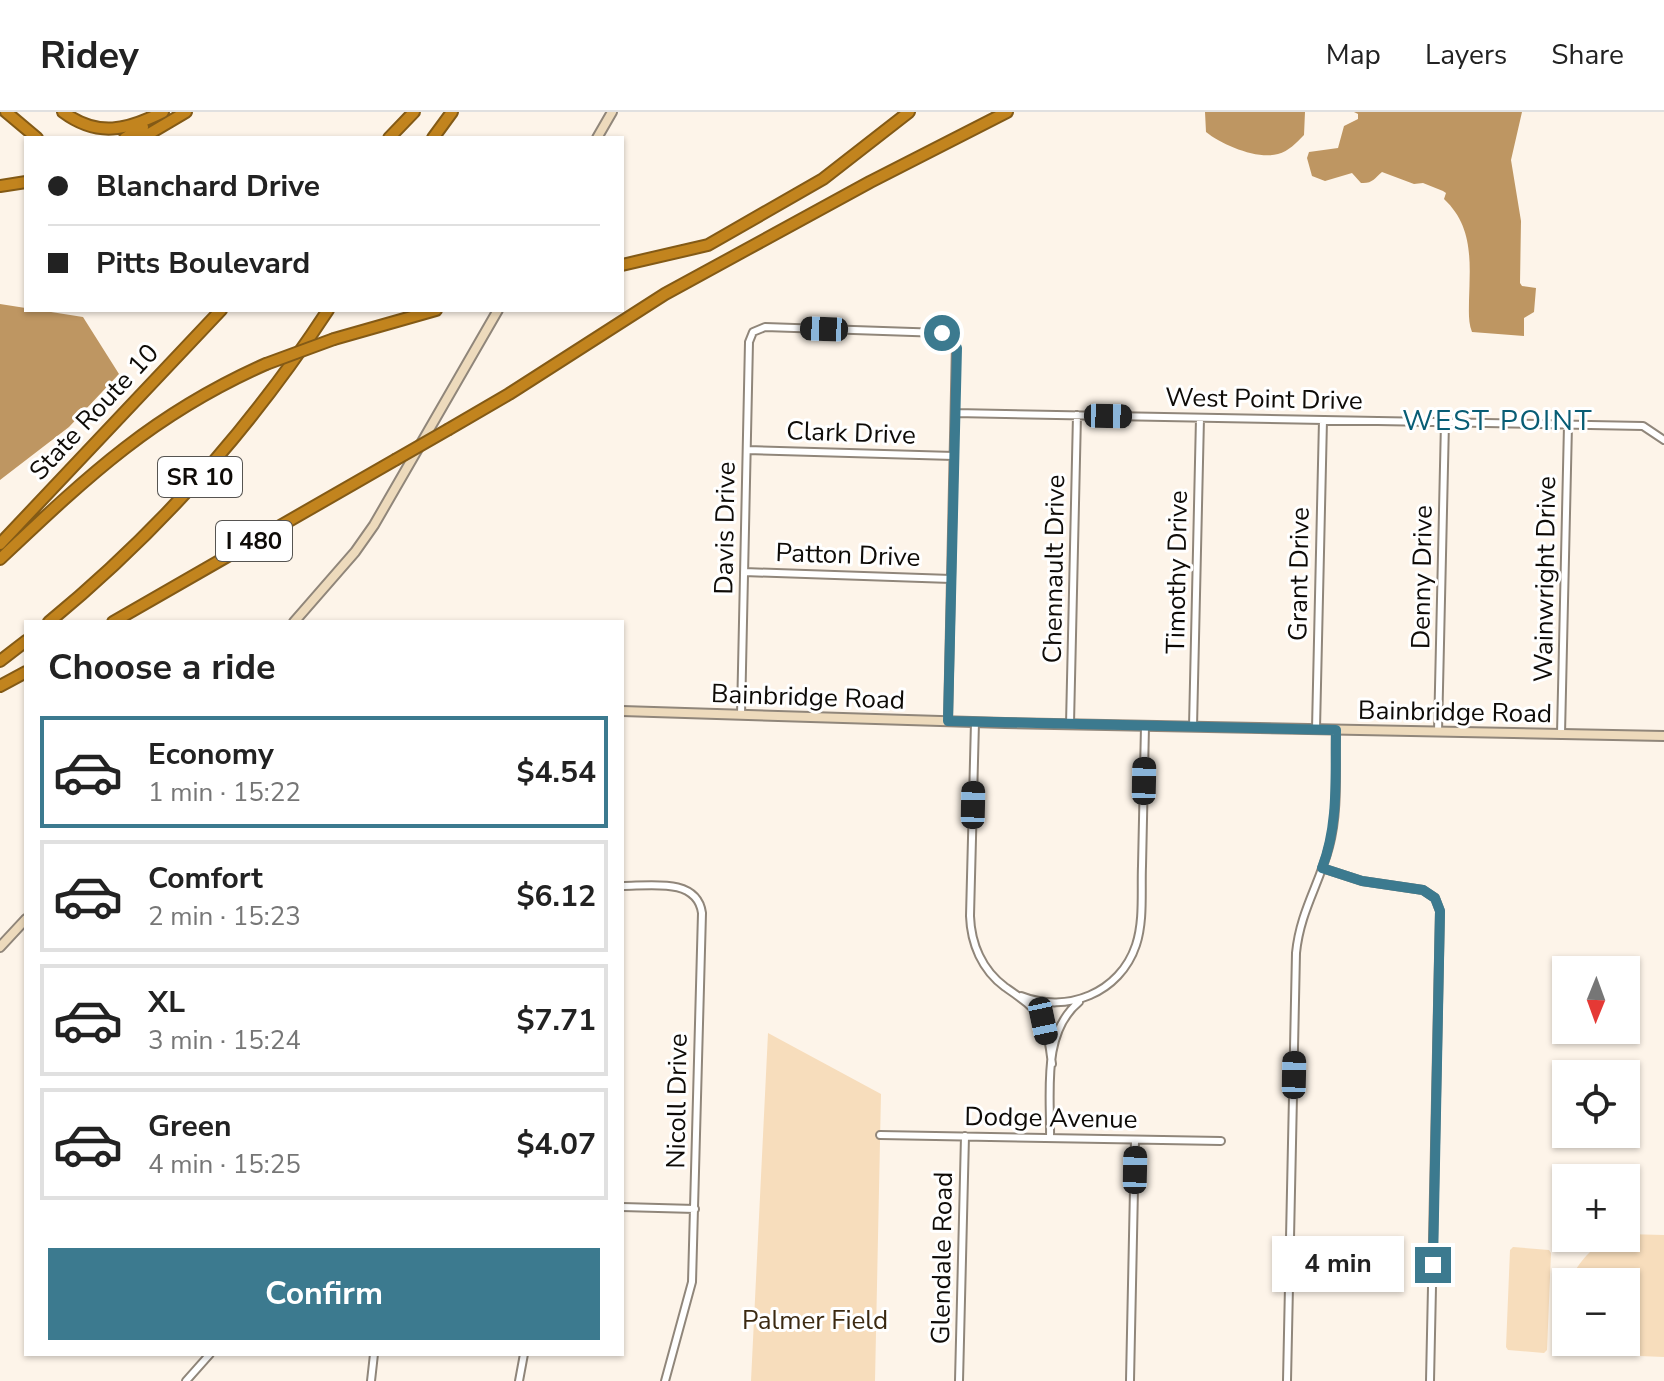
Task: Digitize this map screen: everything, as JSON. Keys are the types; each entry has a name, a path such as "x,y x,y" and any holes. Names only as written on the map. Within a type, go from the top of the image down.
{"highway":[{"path":"6,112 35,136"},
{"path":"63,112 87,125 113,129 138,124 164,112"},
{"path":"128,136 164,112"},
{"path":"145,136 186,112"},
{"path":"391,136 414,112"},
{"path":"434,136 452,112"},
{"path":"624,265 708,245 823,179 909,112"},
{"name":"I 480","path":"116,620 449,429 665,294 870,182 1007,112"},
{"path":"0,114 24,136"},
{"path":"0,186 24,182"},
{"name":"State Route 10","path":"0,544 219,312"},
{"name":"SR 10","path":"51,620 108,571 195,483 265,399 327,312"},
{"path":"0,559 78,485 137,437 206,393 266,364 334,339 429,312"},
{"path":"0,661 24,643"},
{"path":"0,686 24,673"}],"street":[{"path":"598,136 612,112"},
{"path":"296,620 355,552 374,525 497,312"},
{"name":"Davis Drive","path":"741,715 749,342 753,332 765,327 942,333 953,338 957,348 955,413"},
{"path":"948,721 955,413"},
{"name":"West Point Drive","path":"955,413 1643,426 1664,440"},
{"name":"Chennault Drive","path":"1070,724 1077,415"},
{"name":"Timothy Drive","path":"1193,727 1200,418"},
{"name":"Grant Drive","path":"1316,729 1323,420"},
{"name":"Denny Drive","path":"1438,732 1445,422"},
{"name":"Wainwright Drive","path":"1561,734 1568,425"},
{"name":"Clark Drive","path":"747,450 954,456"},
{"name":"Patton Drive","path":"744,572 951,579"},
{"name":"Bainbridge Road","path":"624,711 975,722 1664,736"},
{"path":"975,722 971,931 974,945 989,971 1043,1021 1052,1064"},
{"path":"1050,1138 1056,1032 1074,1006 1119,974 1132,956 1139,935 1145,726"},
{"path":"1287,1381 1296,953 1304,912 1330,845 1334,822 1336,730"},
{"path":"1322,868 1362,881 1423,890 1435,898 1440,911 1430,1381"},
{"name":"Nicoll Drive","path":"624,886 685,889 695,895 701,907 692,1282 665,1381"},
{"path":"0,947 24,921"},
{"path":"1018,995 1053,1003 1082,999"},
{"name":"Dodge Avenue","path":"880,1135 1221,1141"},
{"name":"Glendale Road","path":"959,1381 965,1136"},
{"path":"1130,1381 1135,1140"},
{"path":"624,1207 695,1209"},
{"path":"186,1381 208,1356"},
{"path":"371,1381 374,1356"},
{"path":"519,1381 524,1356"}],"green space":[{"name":"Palmer Field","path":"768,1033 881,1094 875,1381 751,1381"},
{"path":"1640,1234 1664,1235 1664,1357 1639,1356 1640,1268 1577,1268 1590,1252 1640,1252"},
{"path":"1513,1247 1549,1250 1551,1253 1547,1350 1544,1353 1508,1350 1506,1347 1510,1250"}],"shaded area":[{"path":"1205,112 1305,112 1304,135 1289,149 1278,154 1251,153 1221,142 1206,132"},
{"path":"1354,112 1522,112 1511,160 1521,221 1520,283 1536,288 1534,312 1524,318 1524,336 1472,332 1468,246 1461,221 1444,199 1446,193 1382,172 1365,183 1361,183 1352,173 1325,181 1312,176 1307,158 1309,152 1338,148 1344,126 1358,119 1358,114"},
{"path":"0,304 24,308 24,312 83,317 119,374 69,427 0,480"}],"district":[{"name":"WEST POINT","path":"1498,421"}],"route":[{"path":"942,333 953,338 957,348 948,721 1336,730 1334,822 1322,868 1362,881 1423,890 1435,898 1440,911 1433,1265"}]}
